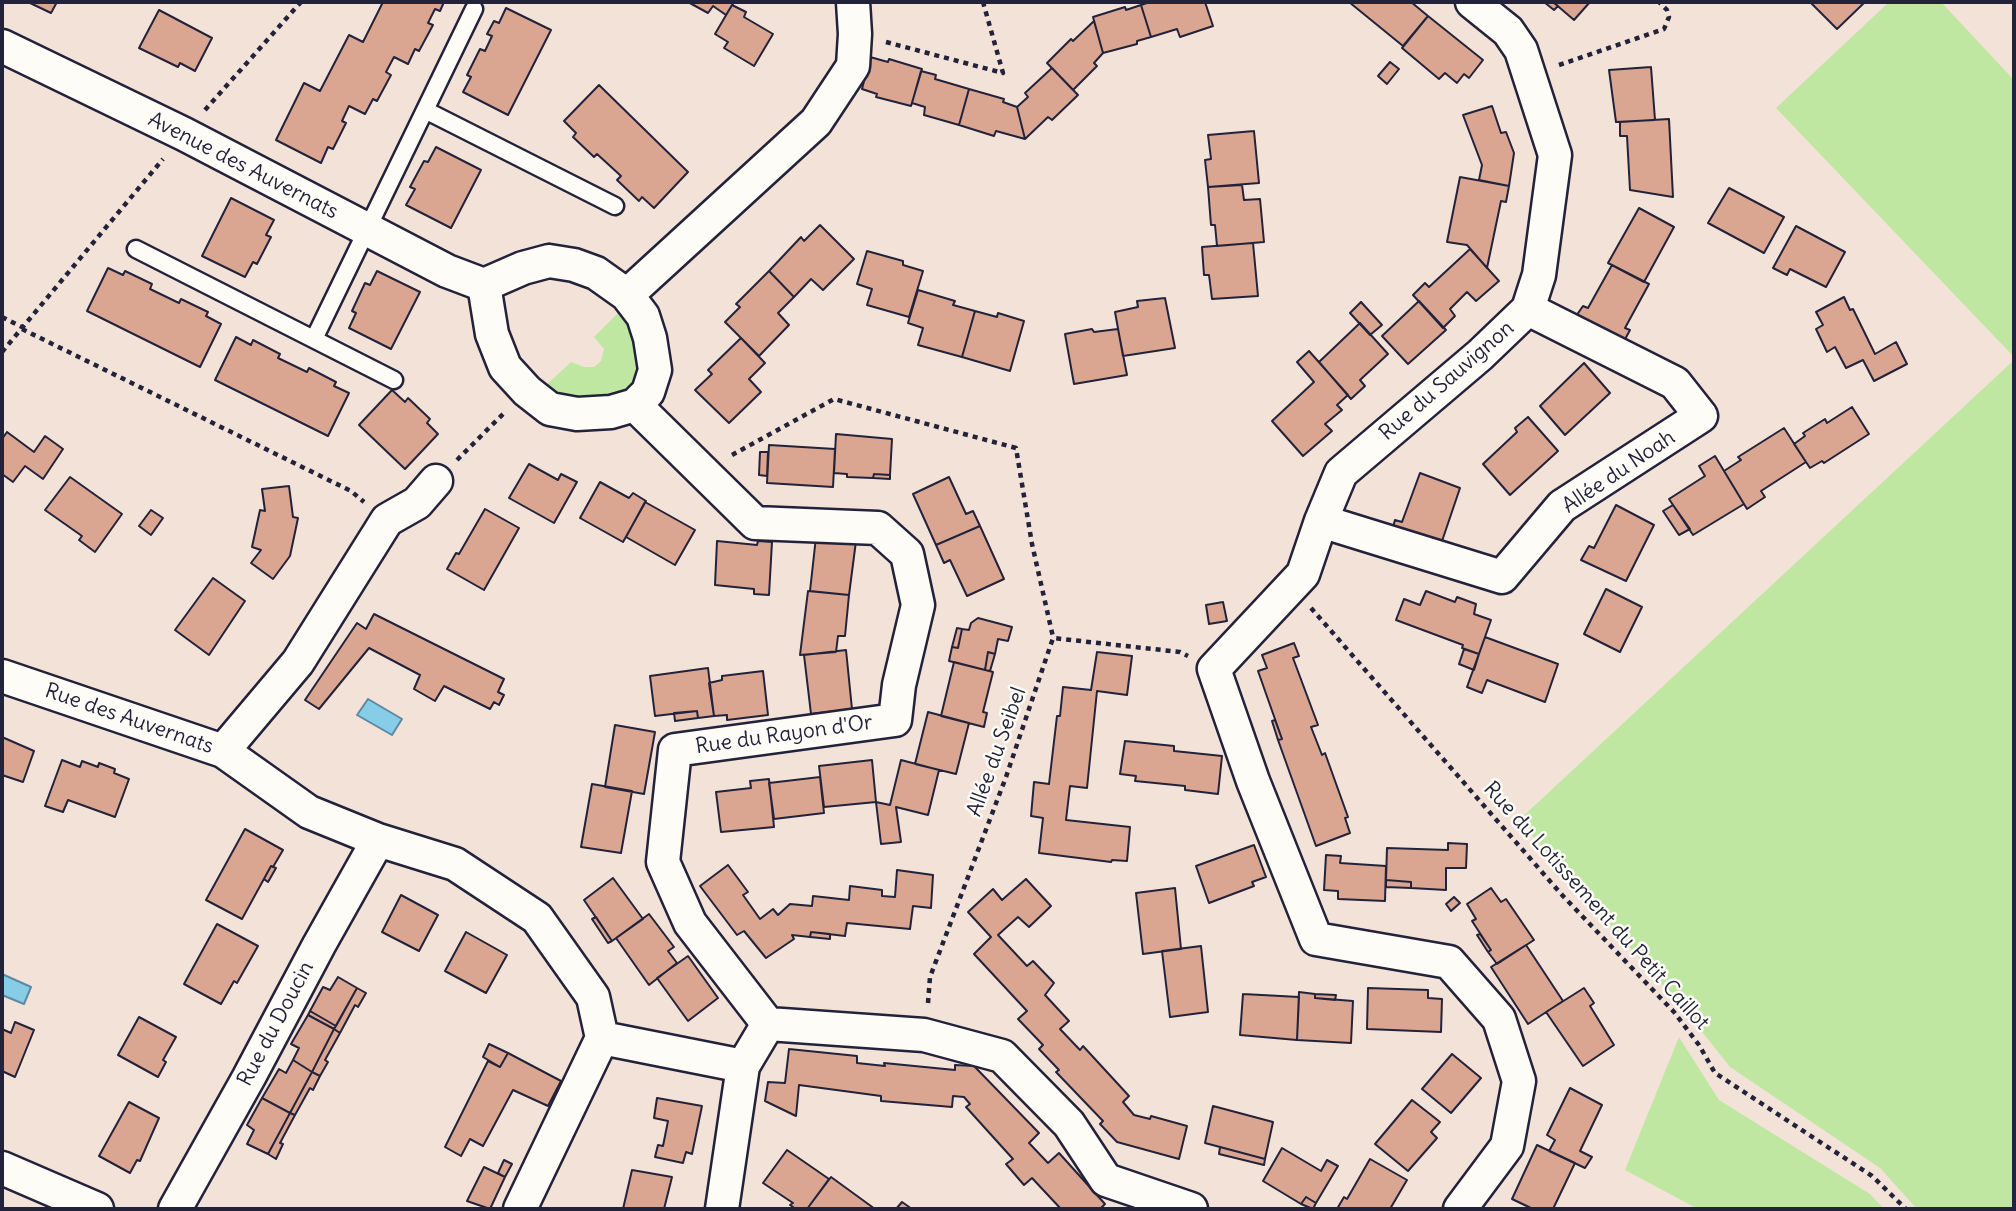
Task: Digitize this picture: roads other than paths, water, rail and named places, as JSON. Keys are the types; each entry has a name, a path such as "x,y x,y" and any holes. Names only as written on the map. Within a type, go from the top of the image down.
{"street":[{"path":"627,295 816,122 853,66 853,2"},
{"name":"Rue du Sauvignon","path":"1321,521 1341,473 1480,355 1528,309 1539,275 1555,155 1521,50 1507,32 1472,2"},
{"name":"Avenue des Auvernats","path":"2,46 184,134 447,271 484,285"},
{"path":"549,261 574,265 596,273 627,295 643,316 650,338 655,370 648,392 635,405 611,412 576,414 550,409 527,391 505,367 492,334 484,285 523,268 549,261"},
{"name":"Allée du Noah","path":"1321,521 1502,577 1562,506 1701,416 1675,383 1528,309"},
{"name":"Rue du Rayon d'Or","path":"635,405 755,523 878,528 907,554 918,605 899,685 895,720 675,750 663,862 690,923 768,1024"},
{"path":"223,751 298,662 387,520 417,503 436,481"},
{"path":"1321,521 1303,574 1214,669 1253,781 1316,939 1449,962 1499,1019 1519,1081 1507,1146 1460,1209"},
{"name":"Rue des Auvernats","path":"2,676 223,751 309,812 378,840 455,864 537,918 593,997 602,1038"},
{"name":"Rue du Doucin","path":"175,1209 378,840"},
{"path":"722,1209 743,1066 768,1024 924,1035 1002,1056 1069,1124 1107,1180 1191,1209"},
{"path":"520,1209 602,1038 743,1066"},
{"path":"2,1168 97,1209"}],"lane":[{"path":"314,339 474,9"},
{"path":"425,110 615,206"},
{"path":"136,249 394,380"}],"water":[{"path":"368,699 402,719 392,735 357,715"},
{"path":"2,974 31,987 24,1004 2,995"}]}
